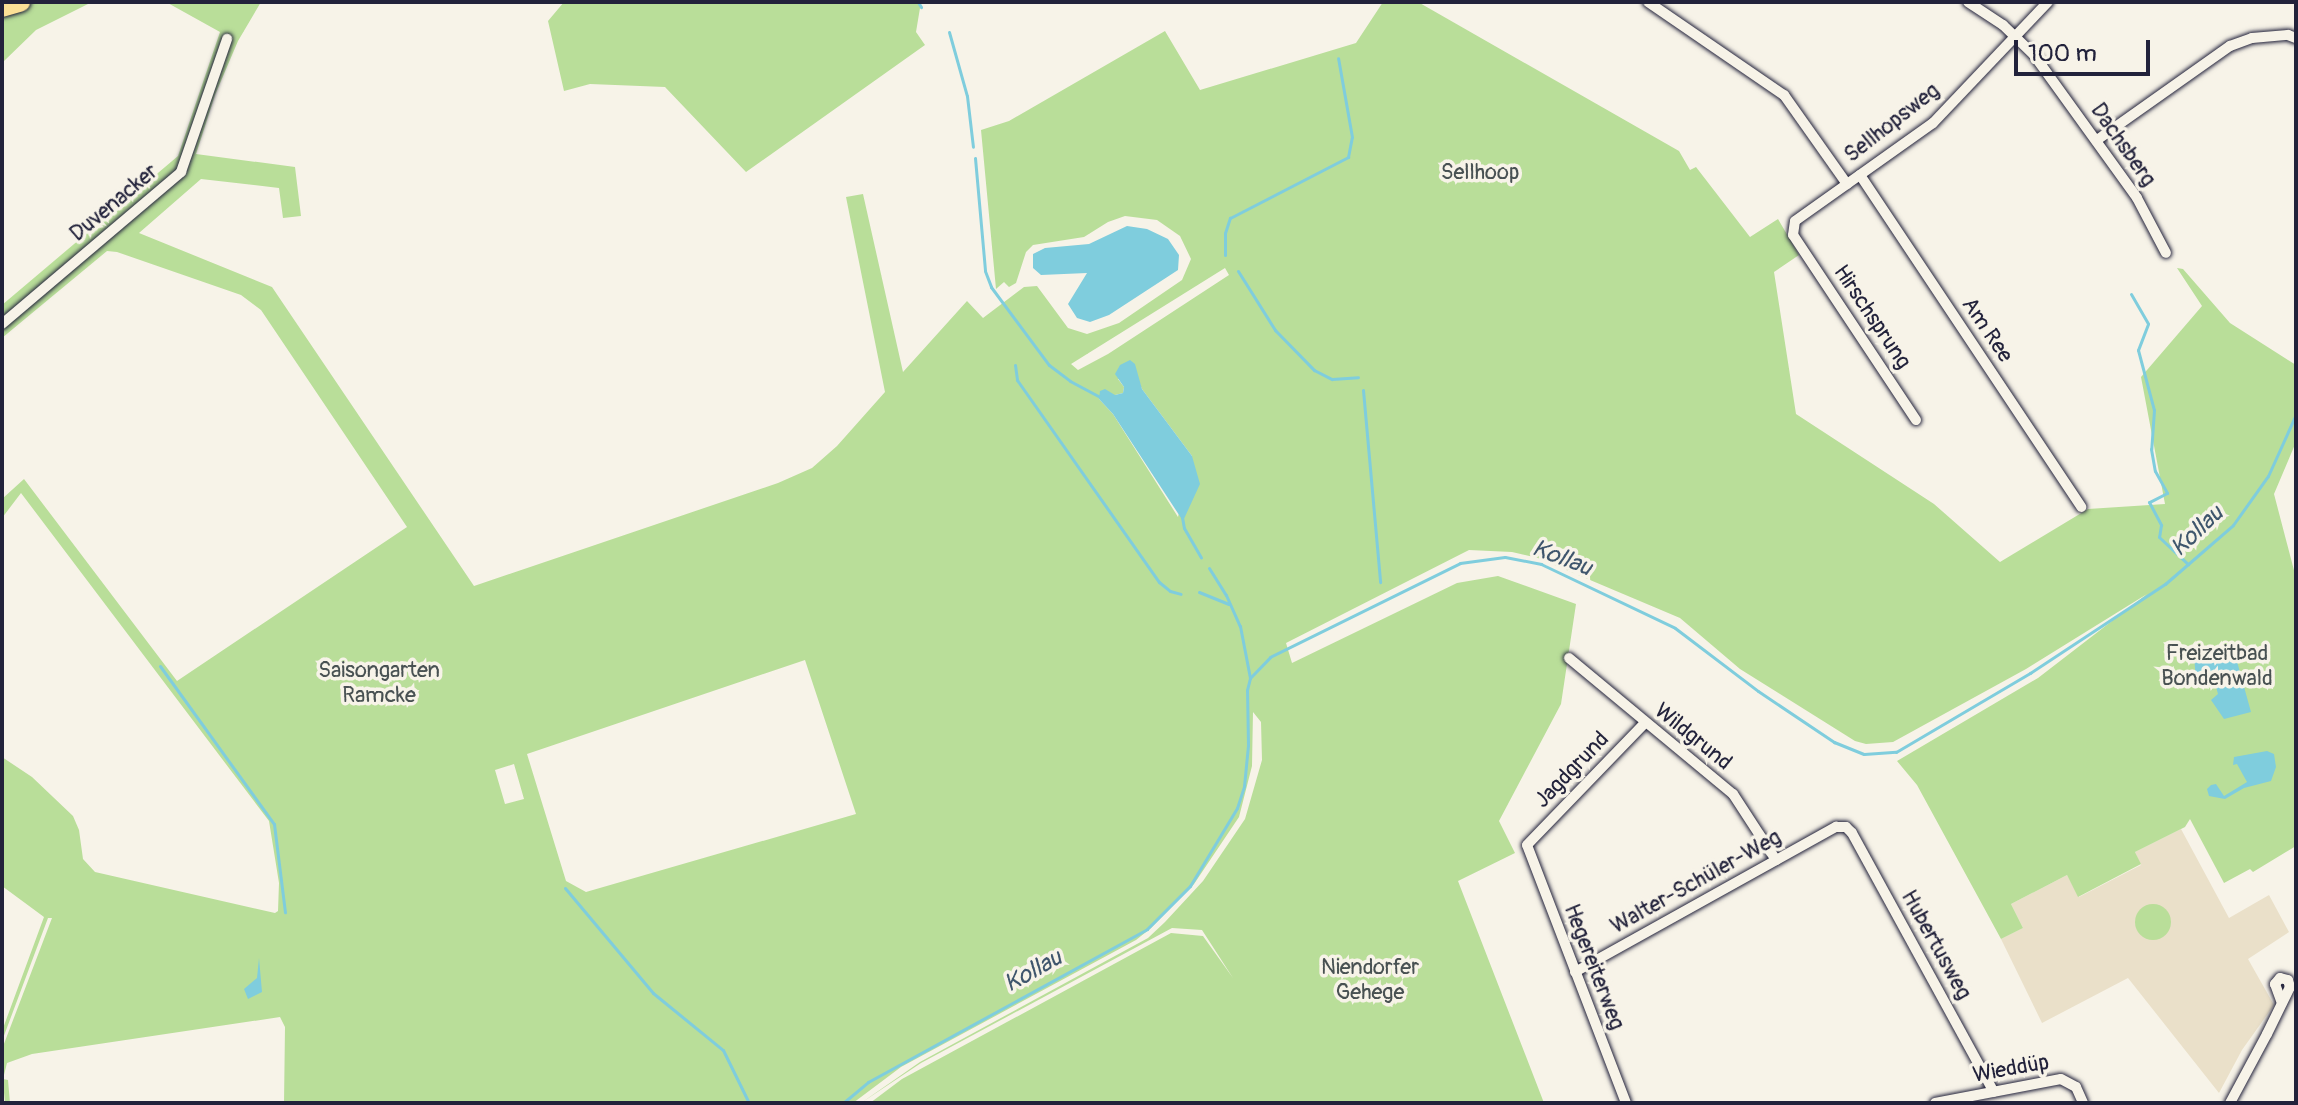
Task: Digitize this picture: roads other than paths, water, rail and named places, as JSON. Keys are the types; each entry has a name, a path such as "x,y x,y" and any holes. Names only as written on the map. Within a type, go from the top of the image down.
{"highway":[{"path":"2,7 20,2"}],"street":[{"path":"1648,2 1784,95 1847,184"},
{"name":"Dachsberg","path":"1968,2 2016,37 2097,140 2137,198 2166,253"},
{"name":"Sellhopsweg","path":"1793,235 1795,221 1933,123 2048,2"},
{"path":"2097,140 2230,46 2252,38 2288,35 2296,38"},
{"name":"Duvenacker","path":"2,324 181,172 227,39"},
{"name":"Am Ree","path":"1860,175 2081,507"},
{"name":"Hirschsprung","path":"1793,235 1916,420"},
{"name":"Wildgrund","path":"1569,658 1733,794 1776,860"},
{"name":"Jagdgrund","path":"1527,845 1645,723"},
{"name":"Walter-Schüler-Weg","path":"1575,972 1836,827"},
{"name":"Hubertusweg","path":"1836,827 1846,827 1852,833 1994,1092"},
{"name":"Hegereiterweg","path":"1527,845 1626,1103"},
{"path":"2230,1103 2282,1003"},
{"name":"Wieddüp","path":"1935,1103 2061,1079 2076,1087 2083,1103"}],"water":[{"path":"1127,226 1147,229 1168,239 1179,255 1178,270 1109,315 1090,322 1077,318 1068,304 1087,273 1041,275 1033,268 1033,254 1045,248 1089,244"},
{"path":"1130,360 1135,364 1142,389 1192,456 1200,484 1183,521 1113,414 1099,399 1100,391 1105,389 1115,395 1123,393 1124,387 1115,374 1120,365"},
{"path":"2233,647 2251,712 2224,719 2211,700 2218,694 2214,680 2196,680 2194,656"},
{"path":"2267,751 2274,754 2276,767 2271,781 2244,788 2225,799 2209,796 2207,789 2211,785 2216,784 2224,796 2247,782 2237,764 2233,765 2234,757"},
{"path":"259,958 262,992 248,999 244,989 257,978"}],"waterway":[{"path":"918,2 921,7"},
{"path":"949,32 967,96 973,147"},
{"path":"1225,255 1225,233 1230,218 1348,157 1352,137 1338,58"},
{"path":"975,158 985,271 991,287 1049,365 1100,397"},
{"path":"1238,271 1275,330 1314,370 1332,379 1358,377"},
{"path":"2131,294 2148,324 2138,350 2154,410 2151,449 2155,471 2167,493 2149,502 2161,525 2159,537 2188,564"},
{"path":"1015,365 1017,380 1159,582 1170,591 1181,594"},
{"path":"1363,390 1380,582"},
{"name":"Kollau","path":"843,1103 868,1082 1147,929 1190,886 1237,808 1244,786 1250,678 1270,657 1460,563 1505,557 1541,564 1675,628 1758,691 1834,742 1864,754 1896,752 2030,673 2165,584 2233,525 2268,476 2296,414"},
{"path":"1182,517 1184,528 1201,557"},
{"path":"1209,568 1240,626 1250,678"},
{"path":"1199,592 1229,604"},
{"path":"160,666 274,824 285,912"},
{"path":"565,888 653,993 723,1050 749,1103"}],"park label":[{"name":"Sellhoop","path":"1480,173"},
{"name":"Freizeitbad Bondenwald","path":"2217,666"},
{"name":"Saisongarten Ramcke","path":"379,682"},
{"name":"Niendorfer Gehege","path":"1370,980"}]}
